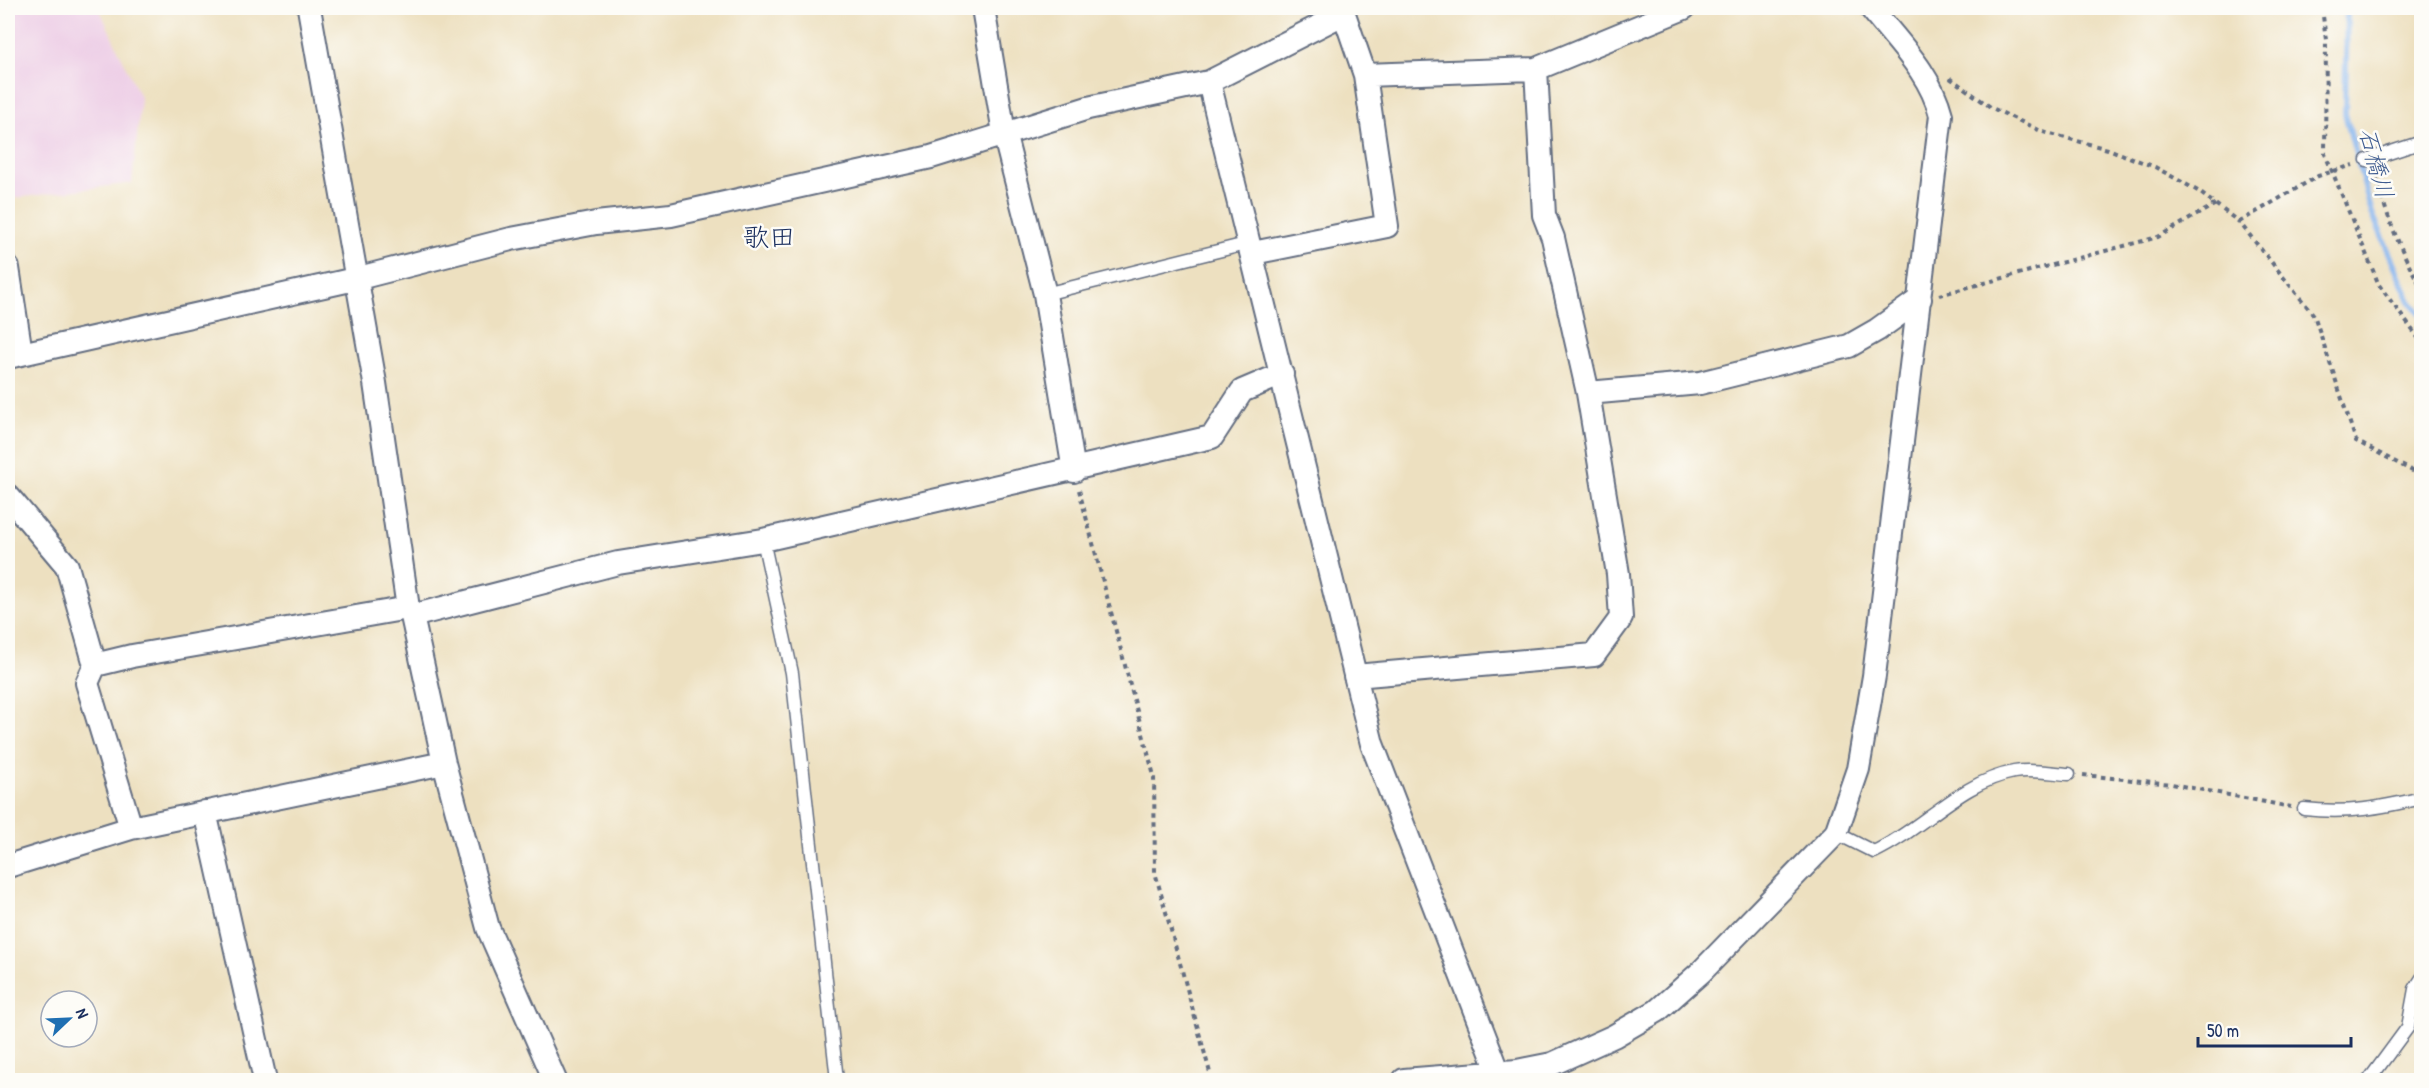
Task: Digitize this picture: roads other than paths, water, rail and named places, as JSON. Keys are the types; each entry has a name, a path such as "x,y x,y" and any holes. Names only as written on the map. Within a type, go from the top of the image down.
{"street":[{"path":"309,8 375,383 410,612 444,763 488,928 555,1080"},
{"path":"983,8 1004,133 1045,294 1074,471"},
{"path":"1365,75 1536,69 1684,8"},
{"path":"1404,1080 1498,1076 1552,1064 1614,1036 1657,1011 1701,972 1836,833 1858,769 1874,676 1941,116 1936,95 1923,72 1871,8"},
{"path":"8,268 14,355 355,279 511,239 596,223 671,215 931,157 1088,108 1209,82 1342,11 1365,75 1388,226 1252,248"},
{"path":"1355,676 1594,654 1621,618 1618,574 1588,393 1553,238 1544,215 1536,69"},
{"path":"1209,82 1252,248 1372,744 1498,1076"},
{"path":"1588,393 1700,383 1849,346 1877,330 1920,299"},
{"path":"95,665 143,654 410,612 618,563 763,540 1212,438 1242,391 1282,374"},
{"path":"8,496 68,566 95,665 87,683 131,828"},
{"path":"8,866 131,828 444,763"},
{"path":"205,812 265,1080"}],"lane":[{"path":"2370,160 2421,142"},
{"path":"1045,294 1252,248"},
{"path":"763,540 792,673 837,1080"},
{"path":"1836,833 1874,852 1893,843 1983,780 2016,771 2069,774"},
{"path":"2304,809 2337,813 2372,810 2421,798"},
{"path":"2369,1080 2408,1027 2415,989 2421,978"}],"waterway":[{"name":"石橋川","path":"2347,8 2345,114 2372,213 2410,301 2422,316"}],"district":[{"name":"歌田","path":"769,236"}]}
